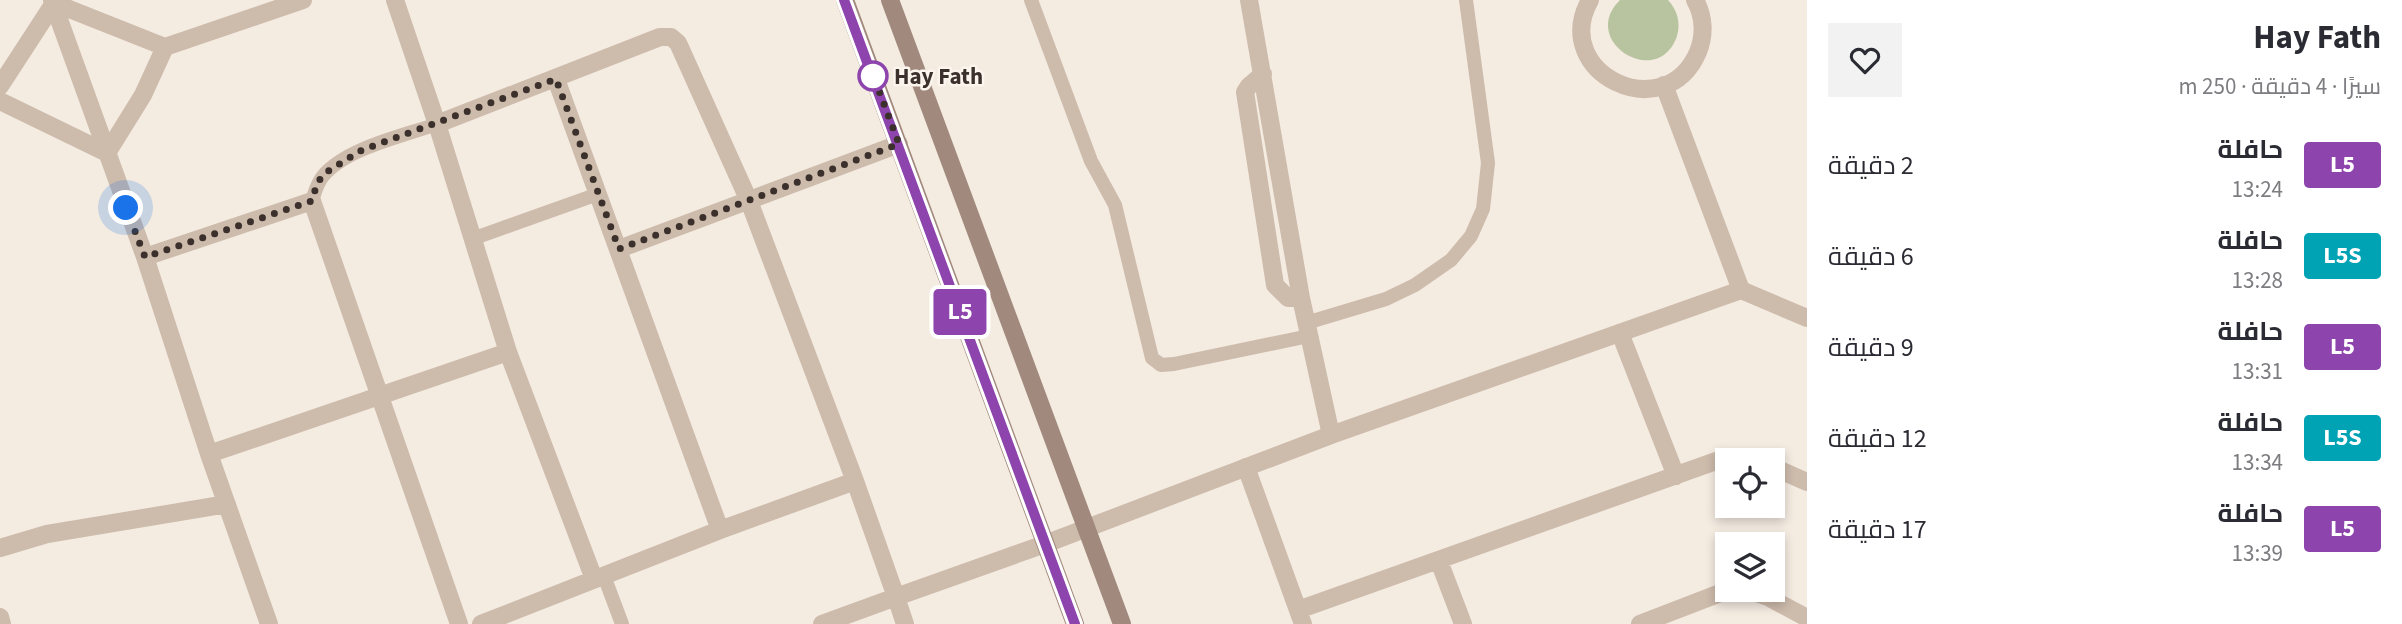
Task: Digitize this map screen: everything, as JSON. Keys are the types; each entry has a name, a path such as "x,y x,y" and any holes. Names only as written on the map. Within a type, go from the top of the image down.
{"main road":[{"path":"845,0 1075,624"},
{"path":"890,0 1122,624"}],"street":[{"path":"53,2 165,47 303,0"},
{"path":"395,0 508,352 599,578"},
{"path":"1250,0 1301,298 1331,435"},
{"path":"1590,0 1582,24 1583,42 1589,58 1600,72 1614,82 1630,88 1647,89 1664,85 1681,76 1694,61 1701,44 1702,2"},
{"path":"0,86 53,2"},
{"path":"53,2 145,257 209,454 269,624"},
{"path":"437,124 660,37 671,37 678,43 749,201 855,481 905,624"},
{"path":"107,153 143,94 165,47"},
{"path":"1263,74 1245,92 1265,232 1275,285 1288,298 1301,298"},
{"path":"556,79 720,530"},
{"path":"1664,85 1741,290"},
{"path":"0,101 107,153"},
{"path":"619,249 899,144"},
{"path":"145,257 312,201 459,624"},
{"path":"1265,232 1289,228"},
{"path":"822,624 1045,544 1331,435 1741,290 1807,318"},
{"path":"1620,333 1676,476"},
{"path":"209,454 508,352"},
{"path":"1246,467 1301,617 1439,561 1715,461"},
{"path":"1785,472 1807,482"},
{"path":"481,624 720,530 855,481"},
{"path":"0,548 47,534 227,505"},
{"path":"1439,561 1463,624"},
{"path":"1640,624 1715,595"},
{"path":"1777,602 1807,618"},
{"path":"0,617 2,624"}],"lane":[{"path":"1031,0 1091,162 1115,205 1152,358 1161,365 1174,365 1308,330 1415,285 1451,260 1471,236 1483,209 1488,163 1466,0"},
{"path":"312,201 317,183 339,163 362,150 437,124"},
{"path":"472,239 598,194"},
{"path":"599,578 622,624"}],"green space":[{"path":"1620,0 1668,0 1676,12 1679,26 1677,36 1667,52 1654,59 1640,60 1626,54 1615,44 1609,31 1610,16"}],"bus line":[{"name":"L5","path":"844,0 1075,624"}],"place":[{"name":"Hay Fath","path":"873,76"}],"route":[{"path":"126,208 145,257 312,201 317,183 325,173 362,150 556,79 619,249 899,144 872,72 873,76"}]}
